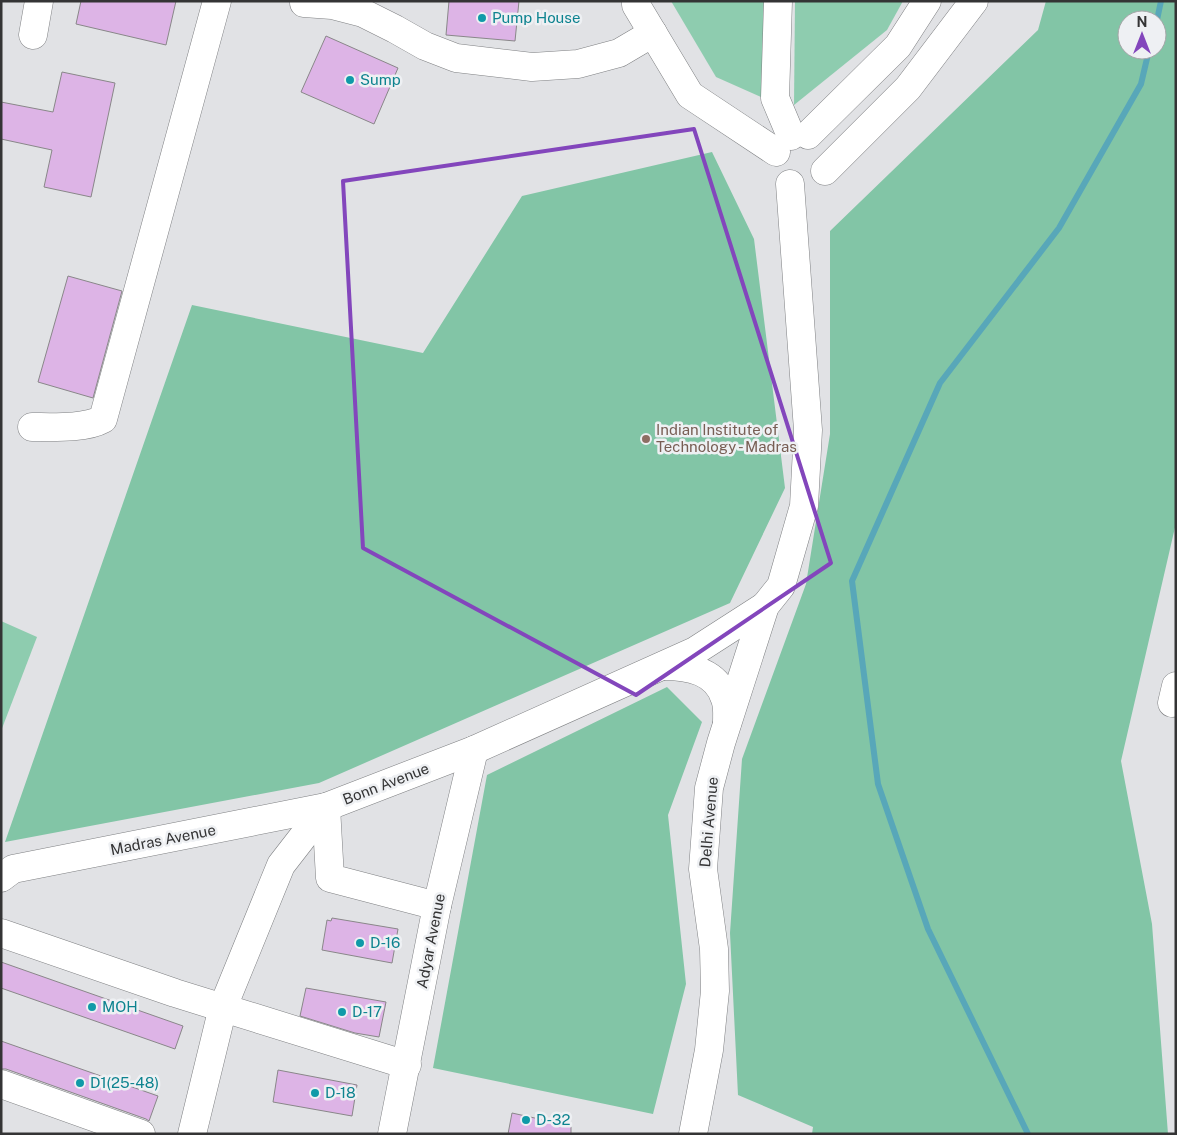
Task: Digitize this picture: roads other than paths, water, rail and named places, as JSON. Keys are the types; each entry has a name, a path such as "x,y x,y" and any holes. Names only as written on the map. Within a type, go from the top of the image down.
{"lane":[{"path":"33,34 39,1"},
{"path":"32,427 86,424 103,419 217,1"},
{"path":"636,1 636,5 690,95 792,141 816,139 826,153 827,162 825,170"},
{"path":"778,1 775,98 792,141"},
{"path":"927,1 898,46 774,159 775,167 783,180 790,184 806,186 820,177 908,88 974,1"},
{"path":"304,3 332,4 363,12 425,46 456,58 532,67 578,64 611,56 653,33"},
{"path":"765,606 781,586 804,506 808,430 790,184"},
{"name":"Bonn Avenue","path":"192,1134 223,1007 281,865 326,807 474,750 663,666 695,651 765,606"},
{"name":"Delhi Avenue","path":"693,1134 709,1050 716,990 714,949 703,869 709,788 721,743 765,606"},
{"path":"663,666 687,667 710,676 720,687 725,698 728,724"},
{"name":"Adyar Avenue","path":"392,1134 437,906 474,750"},
{"path":"326,807 330,878 437,906"},
{"name":"Madras Avenue","path":"1,878 13,869 326,807"},
{"path":"1,933 175,993 407,1065"},
{"path":"1,1084 141,1134"}],"waterway":[{"path":"1159,10 1161,1"},
{"path":"1028,1134 928,929 878,784 852,581 940,383 1059,228 1141,84 1147,60"}],"place":[{"name":"Pump House","path":"482,18"},
{"name":"Sump","path":"350,80"},
{"name":"Indian Institute of Technology - Madras","path":"646,439"},
{"name":"D-16","path":"360,943"},
{"name":"MOH","path":"92,1007"},
{"name":"D-17","path":"342,1012"},
{"name":"D1(25-48)","path":"80,1083"},
{"name":"D-18","path":"315,1093"},
{"name":"D-32","path":"526,1120"}]}
